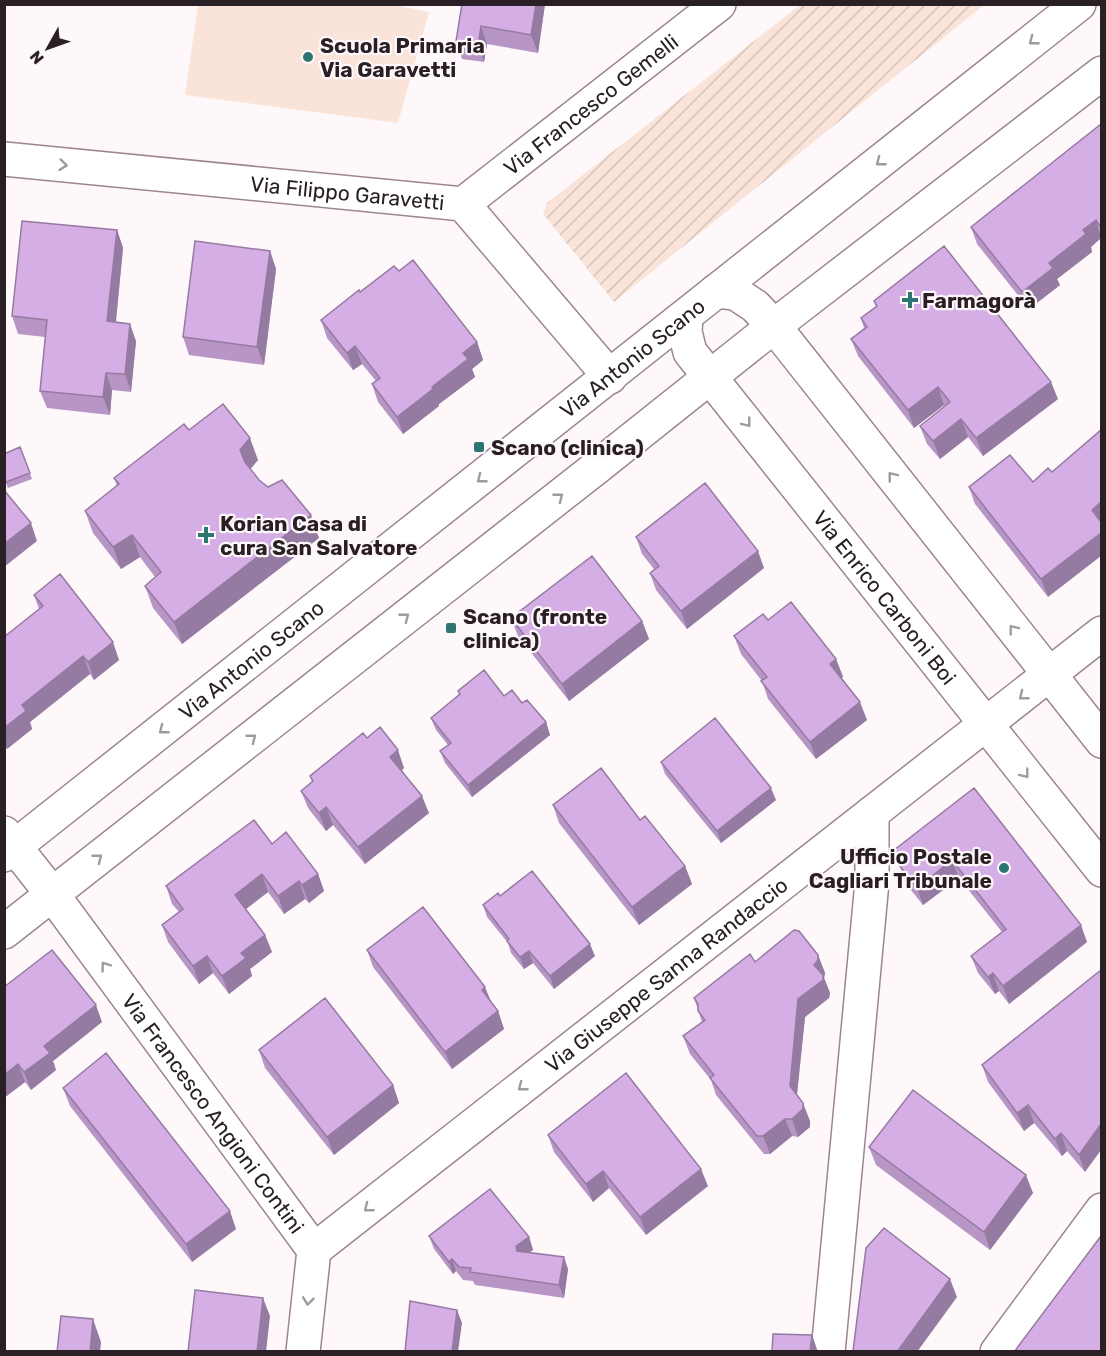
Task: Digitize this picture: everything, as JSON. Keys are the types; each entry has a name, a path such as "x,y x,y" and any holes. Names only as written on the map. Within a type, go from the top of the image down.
{"street":[{"name":"Via Francesco Gemelli","path":"463,204 719,4"},
{"name":"Via Antonio Scano","path":"52,894 8,845 610,377 1079,4"},
{"path":"4,932 774,326 1101,73"},
{"name":"Via Filippo Garavetti","path":"4,159 463,204 610,377"},
{"path":"716,291 735,293 755,306 774,326 1101,741"},
{"name":"Via Enrico Carboni Boi","path":"686,316 685,332 690,352 1101,870"},
{"name":"Via Giuseppe Sanna Randaccio","path":"314,1250 1101,633"},
{"path":"828,1352 872,882 872,813"},
{"name":"Via Francesco Angioni Contini","path":"52,894 314,1250 303,1352"},
{"path":"997,1352 1101,1210"}],"shaded area":[{"path":"388,4 429,12 398,123 185,95 198,5"},
{"path":"800,5 984,5 614,302 543,214 547,203"}],"building":[{"path":"462,4 536,4 531,35 481,26 478,45 456,41"},
{"path":"1101,124 1101,228 1096,220 1083,230 1086,234 1049,263 1053,268 1022,292 971,227"},
{"path":"22,221 117,230 107,321 130,324 125,374 106,373 103,397 40,391 47,320 12,316"},
{"path":"195,241 270,251 257,347 183,337"},
{"path":"944,246 1051,382 976,438 961,419 933,441 920,426 950,402 938,387 908,410 851,339 867,327 861,318 877,306 874,301"},
{"path":"413,260 477,342 463,353 468,359 397,417 372,384 380,378 355,346 347,353 321,320 394,266 399,271"},
{"name":"Korian Casa di cura San Salvatore","path":"223,404 250,438 240,450 245,462 259,480 268,487 282,480 311,515 174,622 145,586 161,572 132,535 113,547 85,511 119,484 114,478 184,424 189,430"},
{"path":"1101,430 1101,502 1092,510 1101,522 1101,533 1041,579 969,487 1010,455 1033,482 1048,468 1052,472"},
{"path":"20,447 30,473 6,482 4,454"},
{"path":"705,483 758,551 681,611 650,573 659,566 636,537"},
{"path":"4,490 31,523 4,544"},
{"path":"592,556 642,621 562,684 511,618"},
{"path":"60,574 113,642 88,662 83,656 22,705 26,711 4,728 4,637 43,606 34,595"},
{"path":"791,602 836,659 830,664 860,702 810,742 761,681 767,677 734,636 763,614 768,620"},
{"path":"484,670 504,696 512,690 522,703 527,700 546,722 468,785 440,751 451,743 431,718 460,694 458,691"},
{"path":"715,718 771,788 717,831 661,762"},
{"path":"380,727 398,750 390,757 422,796 358,847 326,807 319,813 301,791 313,781 310,776 363,733 367,738"},
{"path":"601,768 640,820 645,816 685,866 632,907 553,805"},
{"path":"974,788 1081,925 1003,986 993,973 988,977 971,956 1006,929 952,860 917,888 900,866 904,862 894,850"},
{"path":"254,820 272,844 286,832 318,874 302,885 299,881 278,896 262,874 235,895 265,935 241,953 246,958 222,976 207,956 193,966 162,925 183,909 166,886"},
{"path":"532,871 590,944 550,976 529,951 520,957 483,905 498,893 500,896"},
{"path":"423,907 485,987 482,990 498,1011 445,1052 367,950"},
{"path":"794,930 799,931 818,955 818,960 814,965 823,975 823,980 798,999 790,1086 803,1103 803,1109 792,1119 785,1119 763,1136 757,1136 710,1078 714,1075 683,1036 705,1020 698,1011 698,1004 694,998 750,954 755,962"},
{"path":"52,950 96,1005 44,1046 50,1053 24,1072 18,1064 4,1075 4,987"},
{"path":"1101,970 1101,1124 1079,1155 1061,1133 1055,1139 1028,1105 1017,1113 982,1065"},
{"path":"325,998 393,1085 327,1137 259,1050"},
{"path":"106,1053 230,1211 186,1244 63,1088"},
{"path":"626,1073 701,1169 640,1217 603,1171 586,1184 548,1135"},
{"path":"913,1090 1026,1175 984,1232 869,1147"},
{"path":"490,1189 529,1237 516,1246 517,1251 564,1257 559,1285 470,1272 471,1268 459,1267 452,1259 449,1262 429,1236"},
{"path":"884,1228 950,1279 897,1352 855,1352 853,1351 866,1248"},
{"path":"1101,1236 1101,1352 1014,1352"},
{"path":"195,1290 263,1298 257,1352 188,1352"},
{"path":"410,1301 457,1310 452,1352 405,1352"},
{"path":"61,1316 93,1319 90,1352 57,1352"},
{"path":"773,1334 812,1335 810,1352 772,1352"}],"place":[{"name":"Scuola Primaria Via Garavetti","path":"308,57"},
{"name":"Farmagorà","path":"910,300"},
{"name":"Scano (clinica)","path":"479,447"},
{"name":"Korian Casa di cura San Salvatore","path":"206,535"},
{"name":"Scano (fronte clinica)","path":"451,628"},
{"name":"Ufficio Postale Cagliari Tribunale","path":"1004,868"}]}
